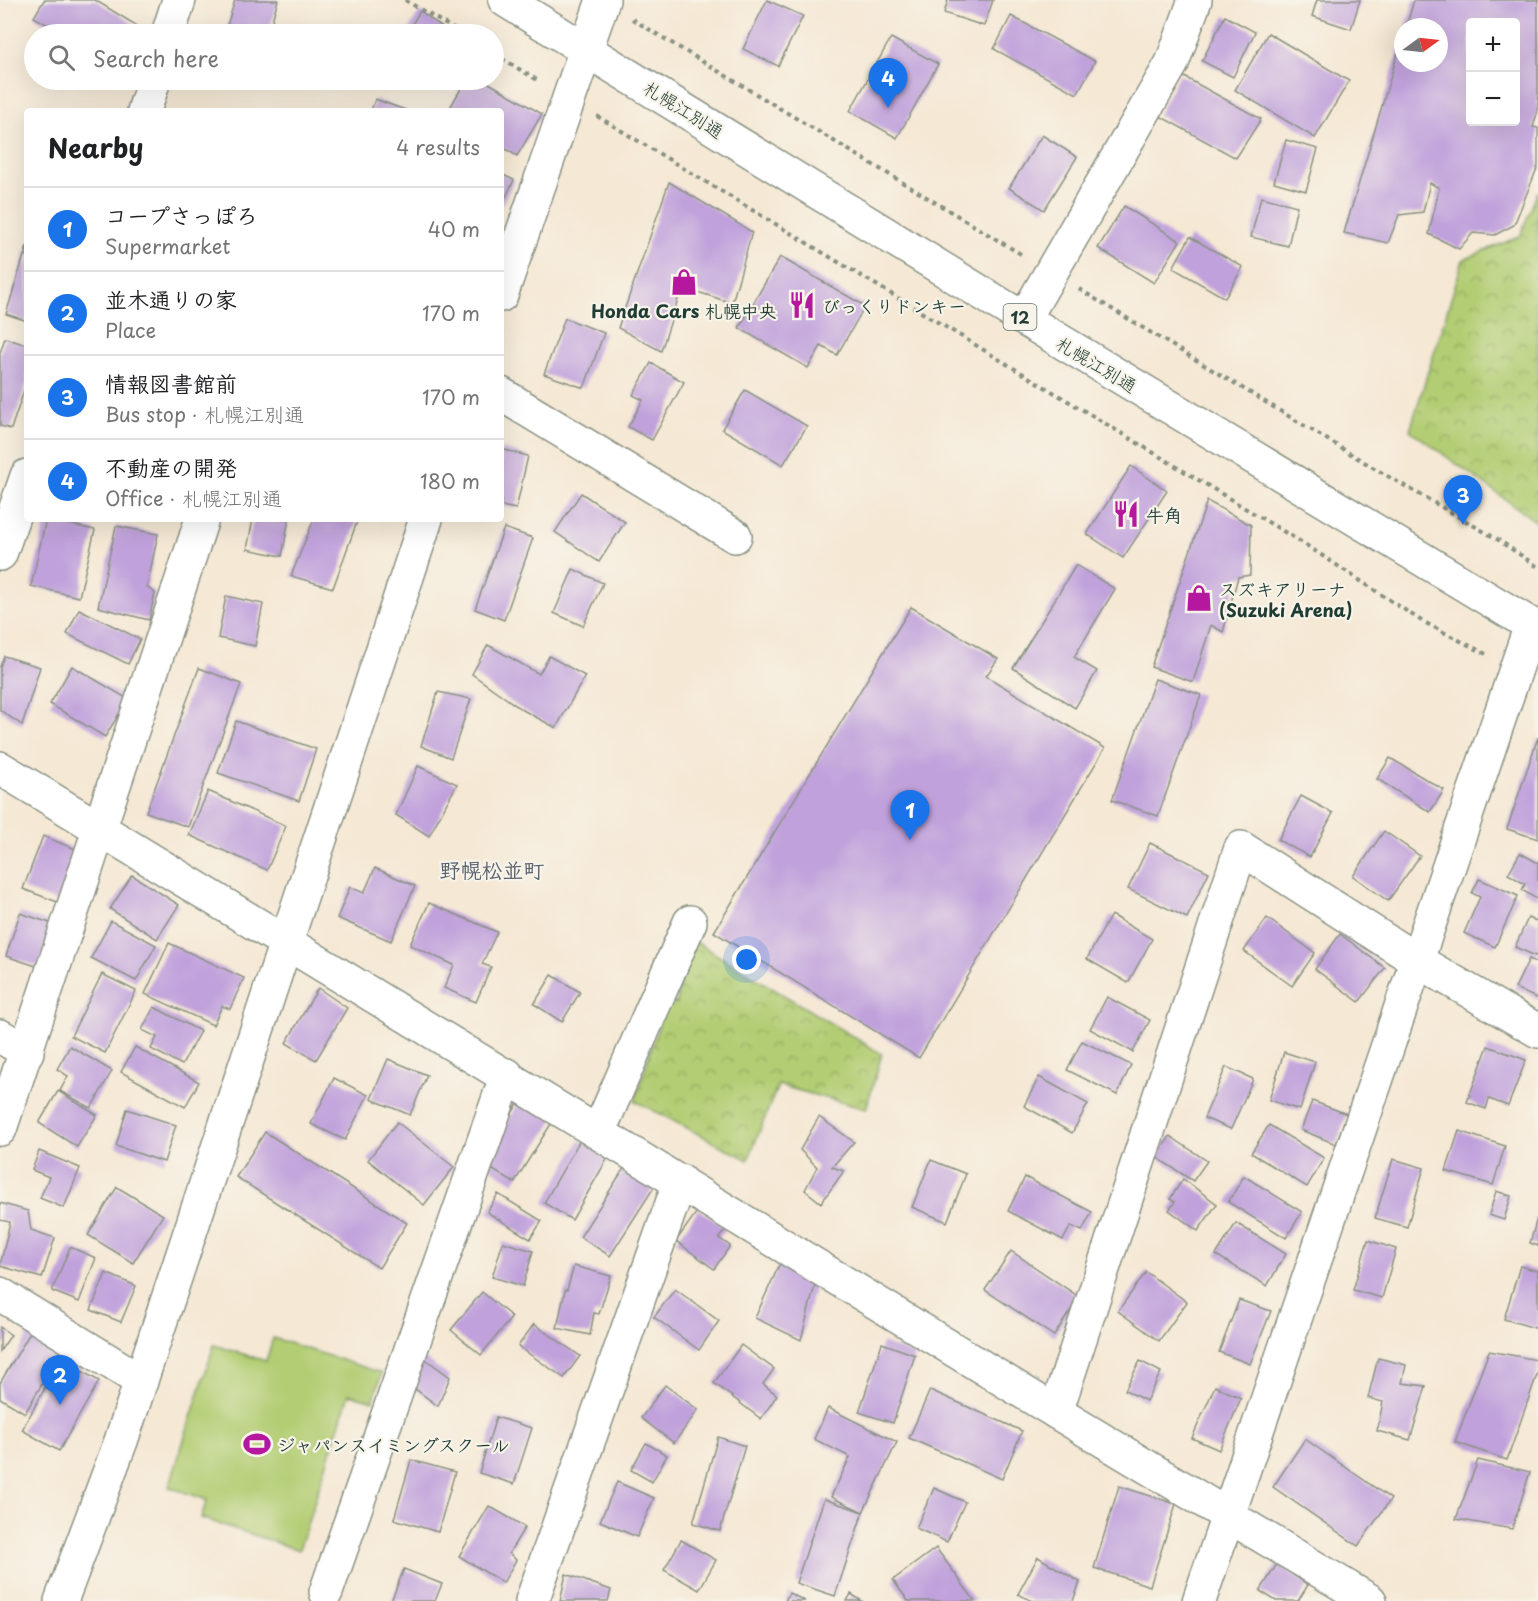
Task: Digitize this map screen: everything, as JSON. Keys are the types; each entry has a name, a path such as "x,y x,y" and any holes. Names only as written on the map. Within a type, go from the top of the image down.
{"main road":[{"path":"171,24 179,0"},
{"name":"札幌江別通","path":"506,0 1024,319 1534,627"},
{"path":"504,286 603,0"},
{"path":"1024,319 1172,63 1195,0"},
{"path":"145,108 151,90"},
{"path":"504,396 735,536"},
{"path":"0,554 7,514 24,482"},
{"path":"0,1130 14,1044 100,826 201,522"},
{"path":"61,1601 141,1381 425,522"},
{"path":"1199,1601 1515,671 1534,627"},
{"path":"0,768 100,826 1056,1412 1370,1601"},
{"path":"1056,1412 1241,848 1416,960 1538,1031"},
{"path":"600,1131 690,922"},
{"path":"326,1592 507,1075"},
{"path":"532,1601 680,1180"},
{"path":"0,1294 141,1381"}],"path":[{"path":"405,0 445,24"},
{"path":"504,60 1296,539 1420,620 1515,671"}],"green space":[{"path":"1538,191 1538,523 1410,430 1463,260 1520,236"},
{"path":"689,938 882,1054 866,1109 778,1085 748,1160 635,1101 667,999 676,1004"},
{"name":"ジャパンスイミングスクール","path":"273,1338 382,1373 373,1401 349,1394 299,1550 201,1518 207,1500 169,1487 214,1345 266,1361"}],"building":[{"path":"44,0 95,0 134,24 46,24 34,17"},
{"path":"235,0 278,0 271,24 228,24"},
{"path":"767,0 803,16 778,66 743,49"},
{"path":"948,0 993,0 984,26 944,13"},
{"path":"1317,0 1360,0 1351,29 1312,16"},
{"path":"1414,0 1538,0 1538,110 1533,127 1538,128 1538,166 1514,225 1495,235 1473,233 1459,249 1429,234 1439,188 1430,183 1423,212 1399,215 1388,243 1344,233 1394,66 1394,72 1448,72 1448,18 1409,18"},
{"path":"420,11 438,24 412,24"},
{"path":"1011,16 1095,61 1077,94 994,49"},
{"path":"1225,16 1255,32 1233,77 1202,61"},
{"path":"1268,33 1349,81 1315,138 1235,90"},
{"path":"891,38 938,64 897,138 850,111"},
{"path":"1179,74 1261,119 1236,158 1158,115"},
{"path":"460,90 501,90 542,114 517,156 504,148 504,108 450,108"},
{"path":"375,99 400,108 372,108"},
{"path":"1042,135 1077,157 1044,210 1009,188"},
{"path":"1286,140 1318,149 1306,191 1274,182"},
{"path":"504,175 514,180 504,201"},
{"path":"669,182 752,232 732,303 682,287 661,351 618,328"},
{"path":"1261,197 1297,206 1288,246 1251,237"},
{"path":"1124,206 1180,241 1154,283 1098,248"},
{"path":"1190,237 1243,267 1225,298 1173,268"},
{"path":"24,256 24,320 6,314"},
{"path":"780,257 865,306 837,355 821,346 808,368 739,328"},
{"path":"565,318 604,333 584,388 544,374"},
{"path":"5,338 24,344 24,391 11,429 0,426 0,353"},
{"path":"651,363 684,382 652,440 628,427 643,400 633,395"},
{"path":"745,390 807,426 783,465 722,429"},
{"path":"504,450 528,456 516,509 504,507"},
{"path":"1131,466 1167,491 1123,558 1087,534"},
{"path":"581,493 625,522 599,562 555,532"},
{"path":"1207,501 1251,525 1250,575 1238,577 1223,632 1211,625 1193,682 1151,667"},
{"path":"45,522 59,522 95,530 79,597 31,586"},
{"path":"252,522 288,522 282,556 247,549"},
{"path":"313,522 357,522 333,588 291,576"},
{"path":"116,526 158,534 147,587 155,593 149,620 98,607"},
{"path":"504,528 533,538 504,620 475,609"},
{"path":"1076,565 1115,589 1074,657 1097,671 1075,708 1013,668"},
{"path":"573,569 603,583 583,626 554,613"},
{"path":"226,596 263,604 255,646 218,638"},
{"path":"911,607 998,659 986,676 1105,748 919,1058 714,932"},
{"path":"79,609 140,639 128,664 67,634"},
{"path":"488,645 539,674 549,656 585,676 556,728 521,709 472,674"},
{"path":"4,656 40,667 22,725 0,710 0,667"},
{"path":"72,666 128,699 105,737 50,704"},
{"path":"199,668 241,684 188,827 146,812"},
{"path":"1155,679 1201,695 1158,816 1112,800"},
{"path":"438,692 471,699 451,758 421,746"},
{"path":"236,721 316,749 299,801 218,773"},
{"path":"1538,737 1538,839 1507,829"},
{"path":"1390,758 1444,790 1430,812 1377,779"},
{"path":"418,766 457,784 429,836 396,815"},
{"path":"208,791 286,826 267,870 189,835"},
{"path":"1301,796 1333,813 1310,857 1278,840"},
{"path":"1384,831 1420,856 1388,901 1353,876"},
{"path":"43,836 80,851 60,903 23,889"},
{"path":"1150,843 1209,872 1187,918 1128,889"},
{"path":"1520,853 1538,863 1538,900 1522,890 1525,884 1508,874"},
{"path":"375,868 415,886 391,941 337,918 350,887 364,893"},
{"path":"132,875 179,905 157,939 110,909"},
{"path":"1479,879 1518,896 1495,947 1464,933 1480,897 1472,893"},
{"path":"429,903 497,932 482,964 491,967 476,1002 444,988 454,965 410,945"},
{"path":"20,913 53,924 39,967 6,956"},
{"path":"1111,915 1152,939 1128,983 1087,959"},
{"path":"1267,918 1315,953 1292,986 1244,951"},
{"path":"1528,918 1538,922 1538,957 1515,947"},
{"path":"111,921 156,945 136,981 91,958"},
{"path":"1340,934 1385,968 1359,1002 1315,969"},
{"path":"169,943 244,978 230,1009 222,1006 213,1025 145,994"},
{"path":"1529,959 1538,963 1538,999 1515,988"},
{"path":"102,974 136,991 105,1053 71,1036"},
{"path":"552,975 580,992 562,1022 534,1004"},
{"path":"318,988 347,1008 316,1060 286,1043"},
{"path":"1107,997 1150,1020 1133,1052 1090,1029"},
{"path":"154,1007 200,1031 182,1065 151,1049 157,1037 142,1030"},
{"path":"1082,1041 1131,1065 1117,1095 1067,1070"},
{"path":"70,1046 112,1071 91,1108 60,1091 68,1076 57,1069"},
{"path":"1488,1046 1526,1060 1508,1106 1489,1099 1486,1109 1467,1102"},
{"path":"135,1047 199,1082 185,1107 121,1072"},
{"path":"1284,1052 1315,1062 1300,1110 1269,1100"},
{"path":"388,1059 427,1075 410,1115 371,1099"},
{"path":"1226,1067 1253,1079 1231,1129 1204,1118"},
{"path":"1039,1077 1088,1104 1072,1133 1024,1106"},
{"path":"334,1078 368,1095 345,1140 311,1124"},
{"path":"58,1091 97,1115 77,1147 39,1123"},
{"path":"523,1095 556,1116 514,1183 482,1163"},
{"path":"1312,1101 1347,1114 1336,1144 1301,1130"},
{"path":"127,1109 176,1125 164,1162 116,1146"},
{"path":"819,1117 854,1142 832,1167 844,1171 821,1203 805,1190 817,1167 800,1150"},
{"path":"397,1122 454,1167 424,1205 368,1160"},
{"path":"1269,1125 1324,1158 1307,1187 1251,1153"},
{"path":"1459,1131 1505,1146 1493,1185 1446,1171"},
{"path":"265,1132 407,1223 379,1268 236,1177"},
{"path":"1170,1136 1207,1161 1193,1181 1156,1157"},
{"path":"580,1140 609,1156 572,1220 544,1203"},
{"path":"39,1151 80,1168 64,1208 40,1198 49,1177 32,1170"},
{"path":"1393,1159 1424,1168 1407,1227 1375,1218"},
{"path":"931,1160 966,1174 947,1222 912,1207"},
{"path":"628,1162 658,1181 610,1256 580,1237"},
{"path":"1244,1176 1302,1212 1286,1238 1228,1202"},
{"path":"1025,1177 1092,1212 1082,1231 1071,1226 1063,1240 1008,1211"},
{"path":"1183,1179 1217,1204 1198,1231 1169,1210 1175,1202 1170,1199"},
{"path":"117,1187 163,1215 133,1263 88,1235"},
{"path":"1496,1191 1511,1196 1504,1220 1489,1215"},
{"path":"498,1194 542,1221 530,1239 487,1212"},
{"path":"0,1203 28,1211 31,1230 55,1238 42,1278 0,1266 10,1222 0,1220"},
{"path":"699,1209 726,1229 719,1238 730,1246 714,1269 676,1241"},
{"path":"1538,1218 1538,1246 1530,1243"},
{"path":"1236,1223 1286,1254 1267,1286 1216,1255"},
{"path":"1368,1240 1396,1249 1382,1298 1353,1290"},
{"path":"503,1242 533,1251 523,1286 492,1277"},
{"path":"70,1247 96,1258 79,1302 52,1291"},
{"path":"1011,1251 1079,1297 1054,1336 985,1290"},
{"path":"781,1261 817,1277 801,1340 755,1318"},
{"path":"574,1266 611,1276 599,1314 594,1313 590,1335 557,1328 565,1290 567,1290"},
{"path":"1520,1266 1538,1271 1538,1329 1504,1319"},
{"path":"1146,1272 1187,1302 1159,1341 1118,1311"},
{"path":"106,1273 136,1286 121,1322 91,1310"},
{"path":"675,1289 719,1321 699,1350 654,1317"},
{"path":"482,1292 512,1317 481,1355 451,1330"},
{"path":"1239,1300 1271,1311 1250,1364 1219,1352"},
{"path":"534,1324 580,1356 564,1378 518,1346"},
{"path":"0,1327 11,1335 0,1351"},
{"path":"31,1331 62,1350 25,1413 0,1398 0,1383"},
{"path":"882,1343 915,1355 893,1423 859,1412"},
{"path":"741,1345 774,1369 763,1384 777,1395 761,1419 714,1383"},
{"path":"1489,1351 1538,1360 1538,1372 1507,1460 1455,1442"},
{"path":"424,1358 450,1377 438,1406 406,1382"},
{"path":"1378,1358 1406,1365 1402,1383 1426,1386 1410,1440 1377,1431 1383,1402 1368,1398"},
{"path":"61,1359 99,1381 59,1451 22,1430"},
{"path":"1140,1361 1161,1372 1146,1401 1125,1390"},
{"path":"665,1385 698,1410 674,1443 641,1418"},
{"path":"1215,1386 1241,1398 1219,1450 1192,1438"},
{"path":"930,1390 1022,1431 1002,1479 909,1438"},
{"path":"828,1408 897,1442 863,1512 831,1497 850,1457 814,1439"},
{"path":"496,1417 532,1428 514,1484 479,1473"},
{"path":"718,1437 745,1446 720,1531 693,1523"},
{"path":"1305,1439 1391,1499 1358,1546 1273,1487"},
{"path":"646,1443 667,1455 652,1482 631,1470"},
{"path":"411,1460 455,1472 438,1532 394,1519"},
{"path":"1478,1460 1530,1472 1512,1529 1456,1519"},
{"path":"617,1482 654,1498 637,1537 600,1521"},
{"path":"1119,1486 1176,1504 1150,1586 1094,1568"},
{"path":"934,1488 965,1502 947,1542 916,1528"},
{"path":"824,1499 863,1512 835,1596 796,1583"},
{"path":"489,1506 525,1527 509,1553 516,1560 503,1583 459,1556"},
{"path":"681,1540 716,1560 699,1590 664,1570"},
{"path":"936,1548 975,1601 908,1601 893,1580"},
{"path":"1038,1557 1080,1582 1073,1601 1032,1601 1018,1594"},
{"path":"1277,1564 1308,1585 1298,1601 1276,1601 1260,1591"},
{"path":"404,1569 442,1584 435,1601 391,1601"},
{"path":"566,1574 611,1590 608,1601 560,1601"},
{"path":"789,1593 805,1601 785,1601"},
{"path":"851,1594 862,1601 847,1601"}],"place":[{"name":"不動産の開発","path":"888,108"},
{"name":"Honda Cars 札幌中央","path":"684,282"},
{"name":"びっくりドンキー","path":"802,305"},
{"name":"牛角","path":"1126,514"},
{"name":"情報図書館前","path":"1463,525"},
{"name":"スズキアリーナ (Suzuki Arena)","path":"1199,598"},
{"name":"コープさっぽろ","path":"910,840"},
{"name":"並木通りの家","path":"60,1405"},
{"name":"ジャパンスイミングスクール","path":"257,1444"}],"district":[{"name":"野幌松並町","path":"492,869"}]}
